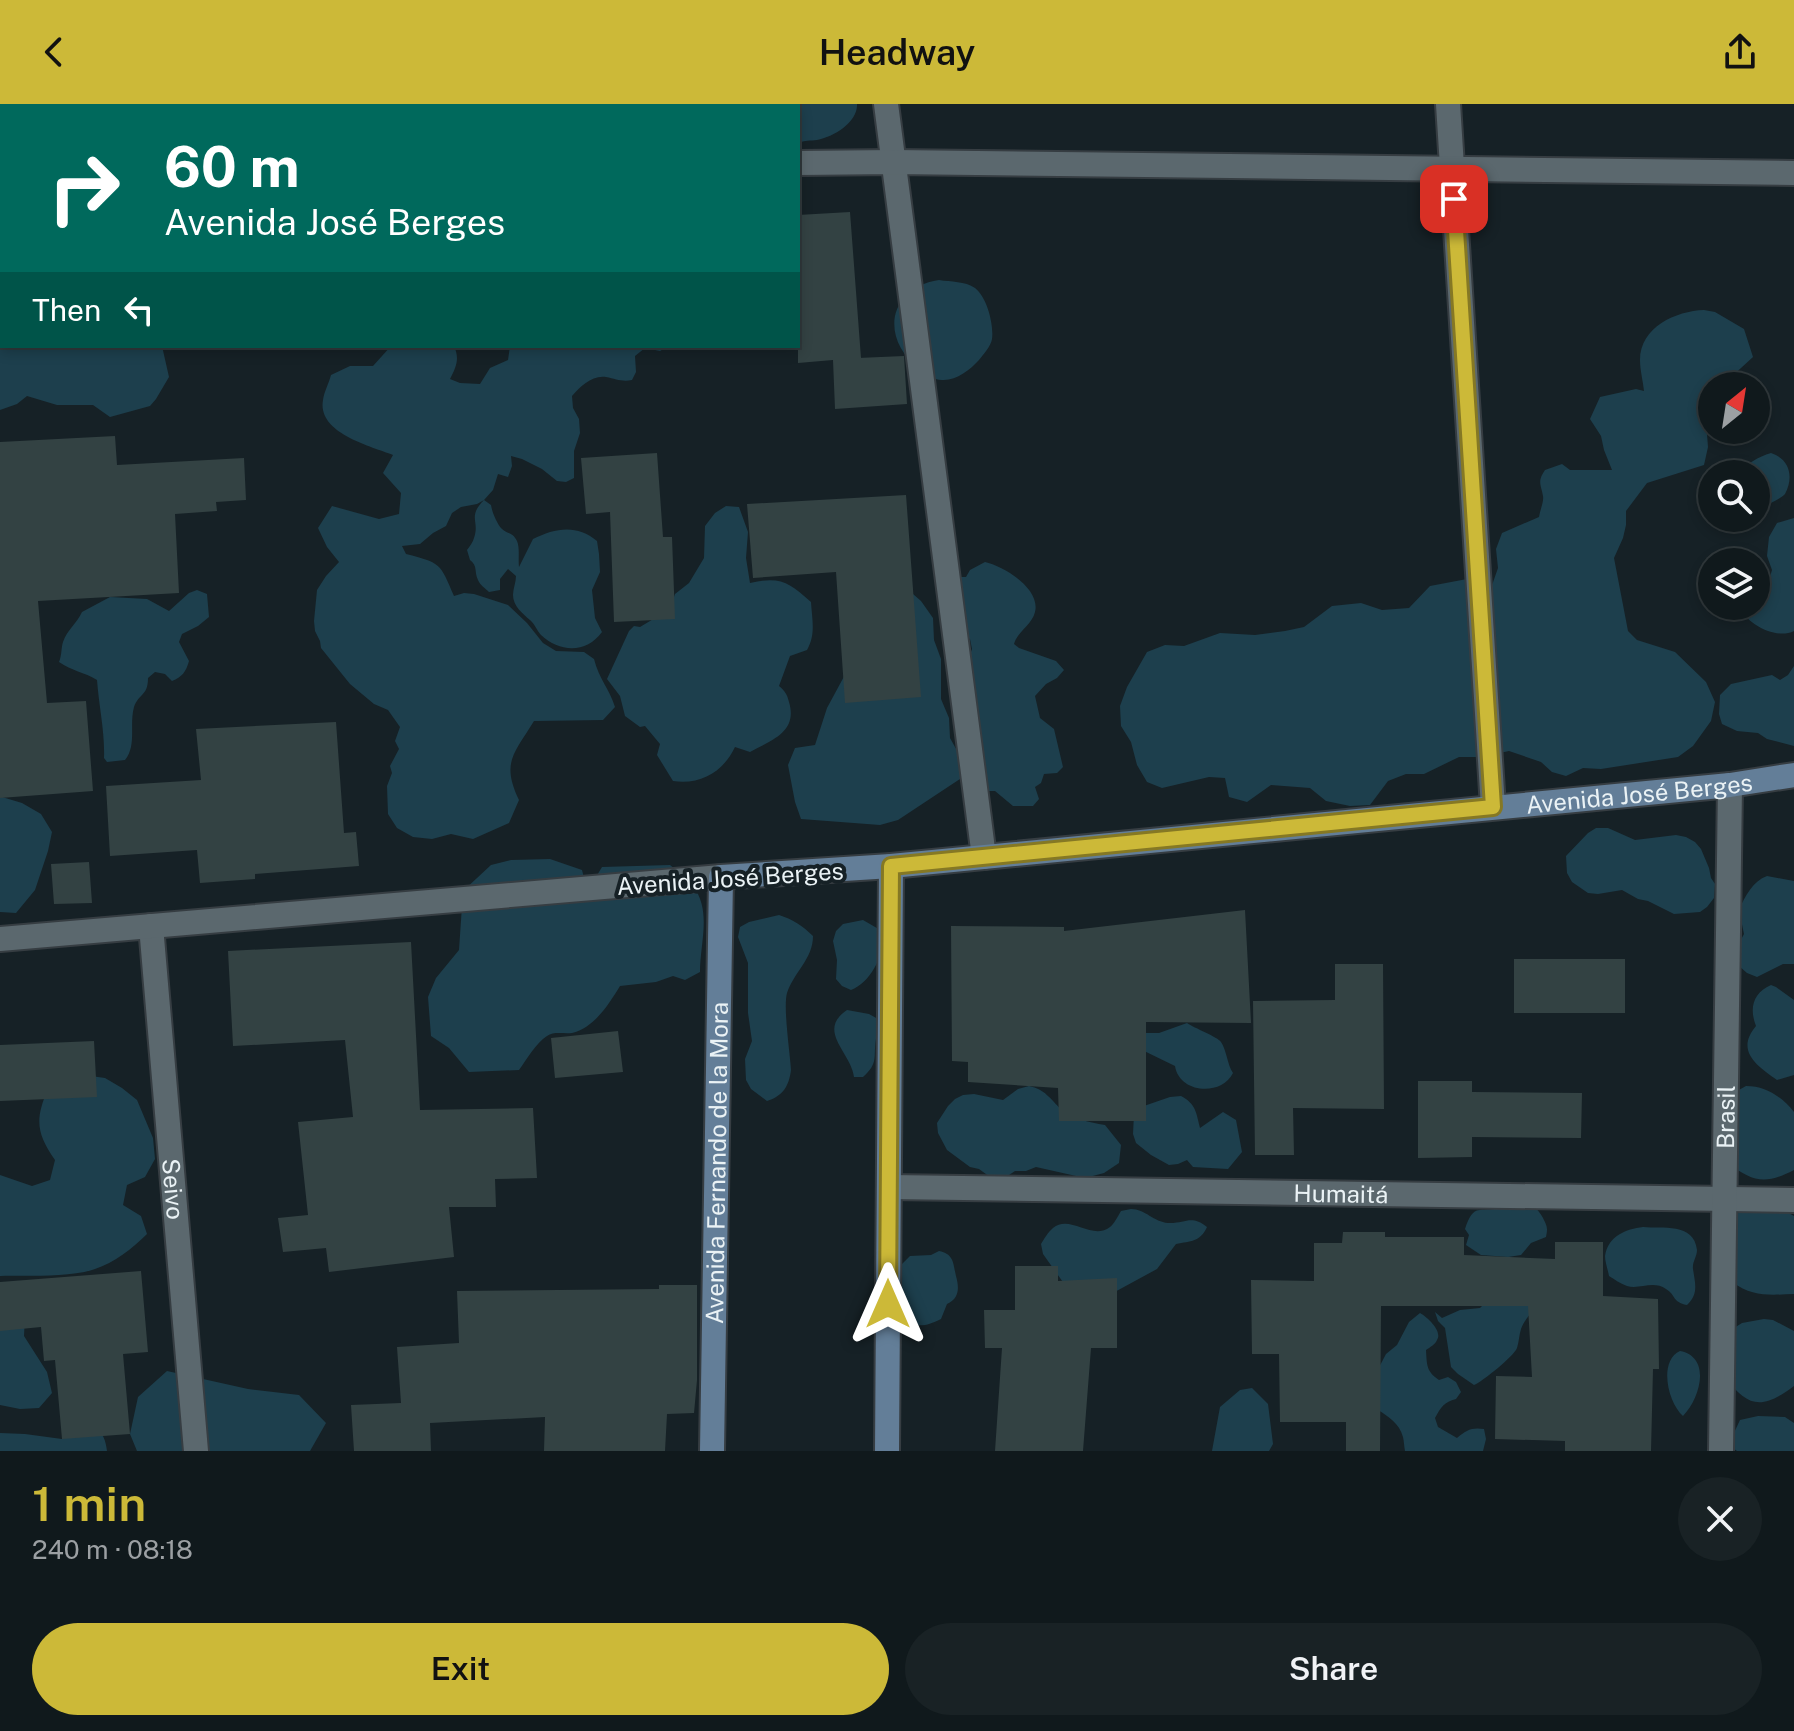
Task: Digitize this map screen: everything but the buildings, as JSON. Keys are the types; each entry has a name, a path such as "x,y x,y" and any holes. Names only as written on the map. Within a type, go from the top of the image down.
{"main road":[{"name":"Avenida José Berges","path":"721,877 891,866 1730,785 1794,775"},
{"path":"887,1451 891,866"},
{"name":"Avenida Fernando de la Mora","path":"712,1451 721,877"}],"street":[{"path":"886,104 984,857"},
{"path":"1448,104 1493,807"},
{"path":"800,163 1794,173"},
{"name":"Brasil","path":"1721,1451 1730,785"},
{"name":"Avenida José Berges","path":"0,939 721,877"},
{"name":"Seivo","path":"151,926 196,1451"},
{"name":"Humaitá","path":"889,1187 1794,1200"}],"shaded area":[{"path":"800,104 857,104 854,117 837,132 817,140 800,142"},
{"path":"939,280 975,288 986,304 992,326 991,342 979,360 962,374 947,380 930,376 907,357 895,330 895,317 908,293"},
{"path":"1693,311 1715,312 1744,329 1753,357 1737,372 1698,372 1698,444 1708,444 1705,460 1698,460 1698,467 1647,483 1626,511 1623,538 1614,558 1628,631 1637,640 1675,652 1706,682 1715,702 1711,721 1693,746 1678,757 1601,769 1583,768 1566,776 1552,772 1541,762 1509,751 1481,757 1459,757 1424,774 1406,774 1388,781 1370,805 1350,806 1326,801 1310,788 1271,785 1247,802 1229,797 1225,778 1209,777 1162,788 1147,782 1121,726 1120,706 1147,652 1165,645 1184,646 1220,633 1255,635 1304,627 1332,606 1361,603 1382,610 1409,608 1430,586 1467,579 1490,591 1498,568 1496,549 1502,533 1539,517 1543,498 1540,480 1545,470 1562,464 1570,470 1612,470 1601,436 1590,419 1600,397 1636,389 1644,391 1640,360 1646,338 1662,323"},
{"path":"0,348 162,348 169,377 150,406 110,417 93,405 57,405 27,396 17,404 0,410"},
{"path":"389,348 455,348 456,363 450,379 480,384 490,368 508,360 510,348 645,348 635,356 636,372 632,380 591,379 572,396 580,433 574,451 574,478 566,482 557,481 542,469 511,456 512,466 508,477 498,474 493,490 484,500 452,513 446,526 420,544 402,546 406,554 438,566 454,596 474,594 508,605 543,643 556,651 584,652 594,659 615,707 603,720 534,721 512,759 511,776 519,800 509,823 473,839 451,834 432,839 413,837 397,828 388,814 387,786 392,773 390,766 399,749 395,741 400,727 388,710 374,704 350,684 321,648 315,631 317,590 339,562 318,528 332,506 379,519 399,514 401,493 383,473 393,455 336,430 323,411 331,375 350,366 373,366"},
{"path":"1771,453 1777,456 1786,464 1790,475 1785,494 1770,504 1770,460 1755,460"},
{"path":"484,500 491,505 500,527 517,541 519,567 533,539 549,532 574,530 597,541 600,572 592,590 595,618 602,632 596,639 573,648 548,641 515,603 516,576 508,569 500,579 500,590 489,592 480,583 467,550 473,541 476,511"},
{"path":"726,506 739,507 748,532 746,558 750,583 769,580 784,582 811,602 812,638 807,650 790,656 779,686 787,695 791,712 790,721 781,734 750,752 735,747 717,770 702,779 673,781 657,755 660,744 645,726 640,727 625,716 620,696 607,679 629,631 670,609 675,594 689,583 704,558 705,526 715,513"},
{"path":"1794,518 1794,631 1787,633 1762,629 1749,620 1770,620 1772,570 1768,548 1769,537 1777,523"},
{"path":"985,562 1002,568 1019,580 1027,587 1035,603 1033,617 1014,644 1056,661 1064,670 1035,696 1040,718 1054,729 1063,767 1057,773 1044,774 1041,783 1035,787 1039,799 1033,806 1013,806 995,791 986,791 968,661 972,649 970,639 950,623 938,593 937,584 966,577 970,570"},
{"path":"905,587 921,601 933,618 934,640 941,659 941,699 949,718 950,738 960,756 963,777 898,820 880,825 801,819 788,765 795,748 815,745 827,708 854,658"},
{"path":"197,590 207,594 209,617 182,634 179,642 189,661 186,668 181,676 172,681 165,674 155,672 148,678 147,688 134,707 129,754 125,760 107,762 104,758 97,680 59,662 65,638 82,612 110,597 147,599 169,611"},
{"path":"1794,666 1794,746 1722,724 1720,695 1731,684 1772,675 1780,680"},
{"path":"2,797 22,803 41,814 52,832 35,890 16,913 0,912"},
{"path":"1596,828 1608,828 1635,840 1676,835 1695,842 1701,849 1715,884 1714,898 1700,912 1674,914 1622,890 1588,893 1572,882 1567,873 1566,856"},
{"path":"550,859 582,870 586,886 602,867 670,865 693,886 702,906 704,928 700,972 685,980 673,976 656,982 620,986 594,1021 572,1033 547,1036 519,1070 469,1072 449,1048 431,1036 428,997 436,978 459,950 463,891 491,865 511,860"},
{"path":"1767,876 1794,881 1794,964 1783,964 1757,977 1739,966 1737,947 1744,934 1739,910 1754,885"},
{"path":"779,915 797,923 813,936 807,959 787,993 789,1081 781,1093 767,1101 751,1089 746,1080 745,1059 752,1041 748,1013 748,963 738,937 740,927 749,922"},
{"path":"863,920 882,931 882,948 871,973 851,990 836,979 837,960 833,941 836,931 843,924"},
{"path":"1771,985 1794,1000 1794,1075 1777,1080 1756,1063 1748,1050 1750,1035 1756,1026 1754,1002 1760,992"},
{"path":"847,1010 878,1019 873,1064 863,1077 854,1077 835,1034 838,1018"},
{"path":"1187,1023 1221,1042 1233,1073 1219,1086 1201,1089 1192,1086 1178,1075 1175,1066 1140,1049 1139,1033 1159,1033"},
{"path":"84,1075 105,1078 137,1100 153,1138 155,1159 145,1177 127,1185 123,1205 141,1216 147,1234 109,1263 85,1272 0,1276 0,1175 32,1186 50,1180 55,1160 41,1134 39,1118 44,1100 48,1089"},
{"path":"1029,1086 1043,1092 1071,1116 1105,1125 1121,1145 1119,1163 1104,1173 1085,1178 1036,1167 1015,1171 1006,1177 990,1177 947,1150 938,1133 937,1123 955,1099 974,1094 1003,1100 1018,1089"},
{"path":"1746,1086 1773,1093 1794,1112 1794,1170 1775,1178 1760,1179 1752,1178 1728,1163 1737,1091"},
{"path":"1181,1096 1193,1105 1200,1128 1223,1112 1236,1120 1242,1152 1228,1169 1193,1167 1187,1160 1169,1165 1136,1143 1134,1114 1141,1107"},
{"path":"1501,1201 1525,1202 1535,1207 1546,1225 1546,1237 1531,1243 1521,1255 1508,1257 1481,1255 1466,1245 1469,1235 1465,1229 1471,1215 1478,1210 1500,1208"},
{"path":"1742,1208 1785,1211 1794,1216 1794,1294 1754,1293 1732,1282 1727,1221"},
{"path":"1131,1209 1163,1222 1192,1220 1207,1227 1198,1238 1176,1244 1157,1269 1100,1300 1065,1285 1043,1254 1041,1244 1049,1231 1067,1224 1103,1230 1111,1226 1121,1211"},
{"path":"1643,1227 1684,1231 1695,1241 1695,1288 1687,1305 1661,1286 1627,1286 1609,1276 1605,1256 1610,1243 1624,1232"},
{"path":"939,1251 948,1254 952,1260 958,1292 947,1304 941,1319 923,1325 913,1324 898,1314 897,1269 910,1256 931,1255"},
{"path":"1501,1287 1535,1308 1522,1326 1515,1352 1474,1385 1451,1367 1445,1328 1435,1312 1442,1318 1460,1310 1480,1308"},
{"path":"0,1288 25,1316 24,1336 47,1372 52,1393 39,1408 20,1409 0,1405"},
{"path":"1420,1313 1438,1333 1436,1342 1426,1350 1429,1371 1439,1380 1448,1377 1456,1382 1461,1392 1439,1411 1435,1418 1438,1427 1457,1438 1469,1430 1484,1429 1486,1439 1483,1451 1405,1451 1399,1428 1378,1410 1375,1375 1409,1322"},
{"path":"1773,1320 1794,1331 1794,1386 1773,1399 1756,1402 1748,1400 1724,1376 1734,1328 1742,1323"},
{"path":"1680,1351 1696,1361 1700,1379 1694,1400 1683,1416 1673,1402 1667,1373 1673,1356"},
{"path":"167,1371 248,1389 299,1395 326,1423 310,1451 137,1451 130,1434 138,1397"},
{"path":"1252,1388 1268,1404 1273,1444 1269,1451 1212,1451 1220,1407 1240,1390"},
{"path":"76,1416 98,1428 107,1451 0,1451 0,1433 62,1439"},
{"path":"1758,1416 1785,1417 1794,1423 1794,1451 1734,1449 1733,1435 1740,1420"}],"route":[{"path":"888,1304 891,866 1493,807 1454,199"}]}
